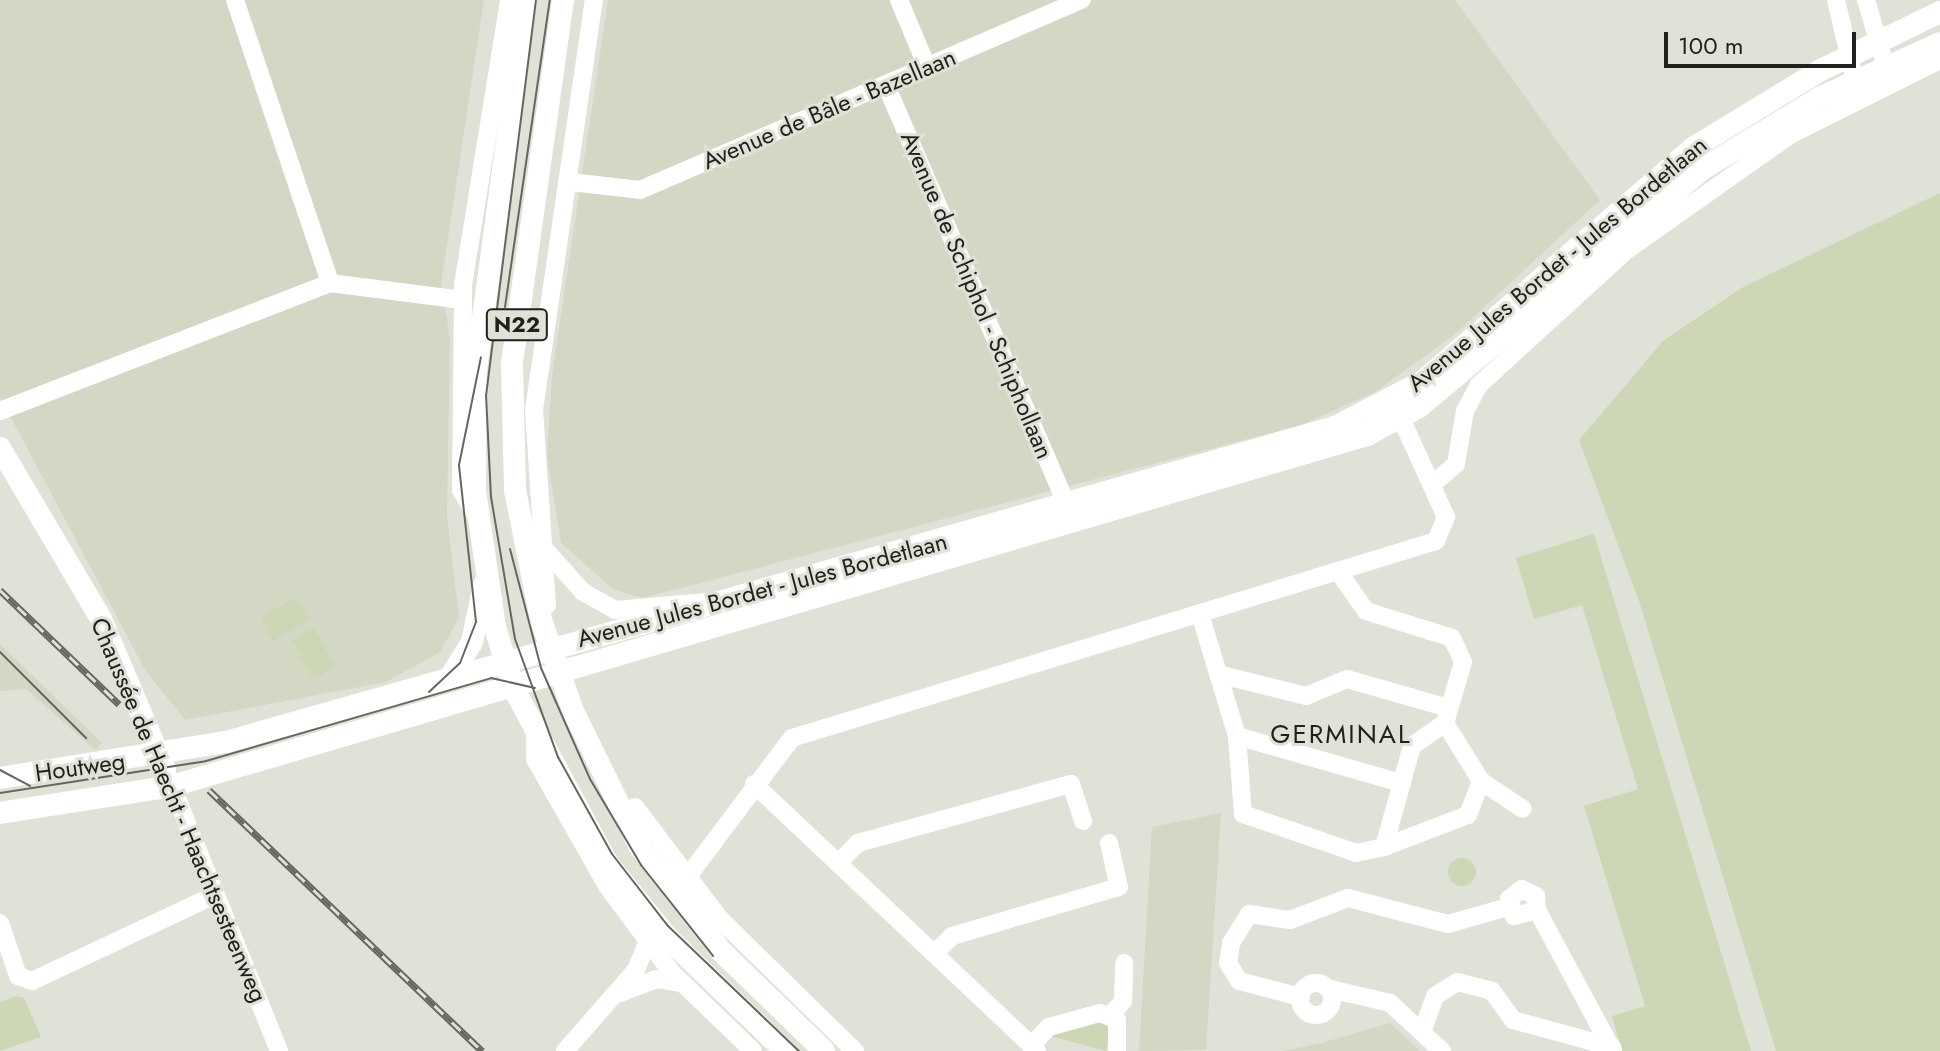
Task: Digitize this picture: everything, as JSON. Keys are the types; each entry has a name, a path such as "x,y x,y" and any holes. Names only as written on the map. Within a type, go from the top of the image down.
{"main road":[{"name":"N22","path":"526,0 470,375 479,520 503,661 514,689 588,833 637,903 785,1051"},
{"name":"N22","path":"563,0 511,411 522,534 550,648 611,796 704,931 824,1051"},
{"name":"Avenue Jules Bordet - Jules Bordetlaan","path":"503,661 707,602 1292,443 1395,409 1693,148 1845,58 1940,12"},
{"name":"Avenue Jules Bordet - Jules Bordetlaan","path":"514,689 558,670 1337,446 1395,409 1657,203 1766,127 1855,81 1888,76 1940,43"},
{"name":"Chaussée de Haecht - Haachtsesteenweg","path":"0,448 101,619 172,786"},
{"path":"449,679 472,642 488,573"},
{"path":"160,757 449,679 503,661"},
{"path":"0,813 172,786 514,689"},
{"name":"Houtweg","path":"0,778 160,757"},
{"path":"611,796 635,807"}],"street":[{"path":"235,0 330,283"},
{"path":"470,375 463,300 509,0"},
{"path":"550,648 541,545 536,388 571,182 594,0"},
{"path":"899,0 927,67"},
{"name":"Avenue de Bâle - Bazellaan","path":"571,182 640,190 1082,0"},
{"path":"1836,0 1845,58 1855,81"},
{"path":"1866,0 1875,42 1888,76"},
{"name":"Avenue Jules Bordet - Jules Bordetlaan","path":"1434,483 1456,464 1465,411 1479,385 1618,257 1749,161 1888,76 1940,60"},
{"name":"Avenue de Schiphol - Schiphollaan","path":"886,85 1067,506"},
{"path":"0,411 330,283 463,300"},
{"path":"686,879 754,784 792,738 818,727 1340,574 1436,541 1446,517 1434,483 1395,409"},
{"name":"Avenue Jules Bordet - Jules Bordetlaan","path":"983,548 1057,520 1067,506 1087,512 1124,506"},
{"path":"541,545 583,592 615,610 707,602"},
{"path":"1340,574 1354,603 1366,611 1452,638 1463,662 1446,715 1412,746 1384,847"},
{"path":"1200,614 1237,736 1243,814 1251,822 1356,853 1422,835 1468,815 1481,781"},
{"path":"1218,674 1306,696 1347,679 1446,715 1481,781 1523,809"},
{"path":"535,730 535,759 571,829 681,983 753,1051"},
{"path":"1237,736 1398,792"},
{"path":"754,784 1034,1048 1049,1027 1111,1015 1123,1001 1124,963"},
{"path":"839,862 858,843 1071,784 1083,821"},
{"name":"Chaussée de Haecht - Haachtsesteenweg","path":"172,786 213,896 279,1051"},
{"path":"1398,792 1406,824 1422,835"},
{"path":"635,807 686,879 855,1051"},
{"path":"935,953 952,936 1119,887 1109,843"},
{"path":"1442,1051 1390,1003 1330,989 1329,1008 1317,1014 1301,997 1239,981 1228,963 1231,943 1249,914 1290,920 1348,898 1448,924 1508,907 1522,889 1536,896 1537,910 1613,1049"},
{"path":"0,923 18,976 32,981 213,896"},
{"path":"565,1051 617,994 648,940"},
{"path":"617,994 656,979 681,983"},
{"path":"1422,1032 1435,996 1457,982 1492,991 1513,1020 1613,1049"},
{"path":"1111,1015 1117,1051"}],"shaded area":[{"path":"0,0 484,0 441,284 450,339 447,516 459,618 440,652 386,682 185,720 145,670 0,397"},
{"path":"608,0 1455,0 1600,200 1454,335 1375,392 1301,425 643,598 613,589 561,543 547,456 552,375"},
{"path":"0,644 102,743 95,750 26,689 0,691"},
{"path":"1221,813 1206,1050 1139,1051 1152,827"},
{"path":"1390,1023 1420,1051 1282,1051 1318,1044"}],"green space":[{"path":"1940,193 1940,1051 1776,1051 1640,604 1579,440 1663,341 1743,287"},
{"path":"1594,534 1751,1051 1622,1051 1612,1016 1645,1006 1584,806 1638,789 1582,605 1534,619 1516,558"},
{"path":"297,597 309,620 272,641 260,617"},
{"path":"314,628 335,668 313,680 292,640"},
{"path":"1462,858 1472,862 1476,872 1472,882 1462,886 1452,882 1448,872 1452,862"},
{"path":"16,996 24,998 41,1037 0,1051 0,1002"},
{"path":"1096,1018 1111,1025 1106,1051 1050,1036"}],"tram line":[{"path":"536,0 486,395 491,497 515,639 558,757 612,854 668,926 799,1051"},
{"path":"505,307 550,0"},
{"path":"429,692 460,663 476,622 459,465 481,357"},
{"path":"510,549 541,668 590,779 641,865 713,956"},
{"path":"0,652 86,738"},
{"path":"0,793 206,761 491,678 535,688"},
{"path":"0,770 30,786"}],"railway":[{"path":"0,590 119,704"},
{"path":"209,790 482,1051"}],"district":[{"name":"GERMINAL","path":"1341,735"}]}
